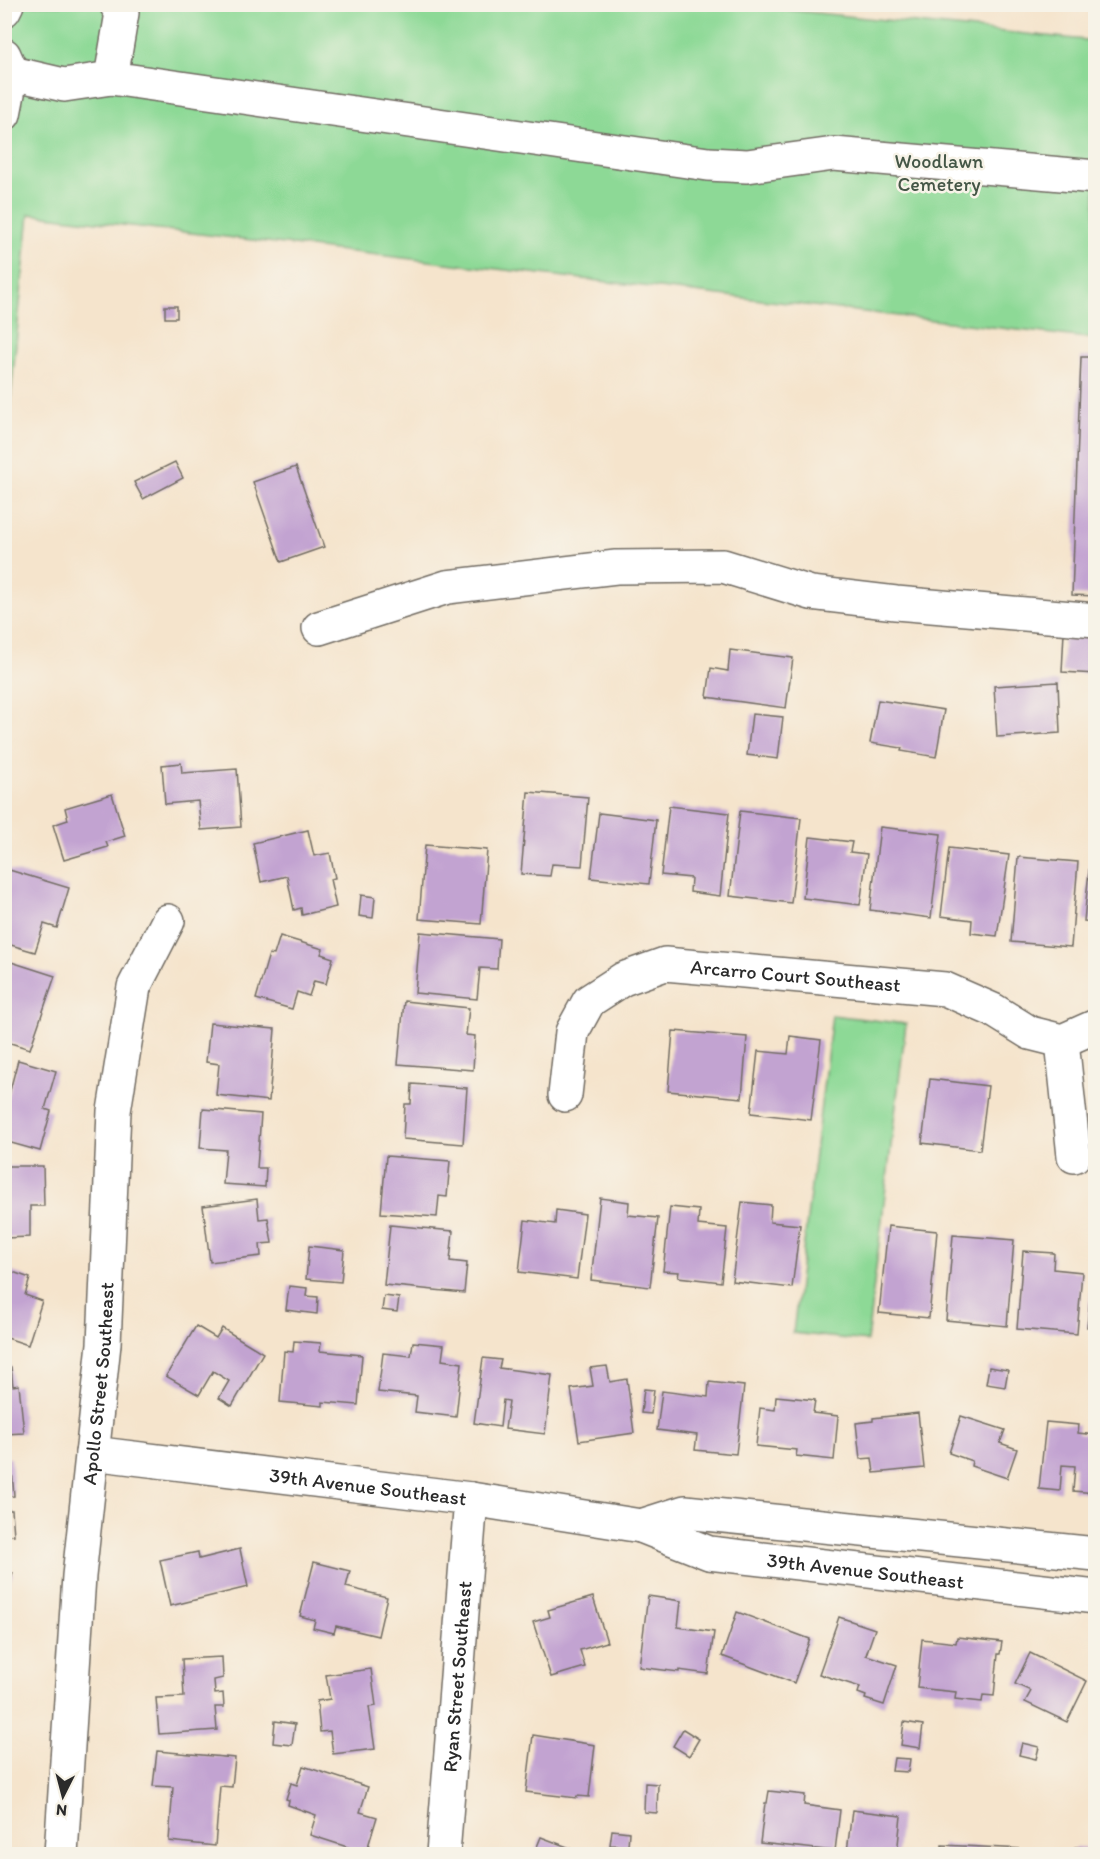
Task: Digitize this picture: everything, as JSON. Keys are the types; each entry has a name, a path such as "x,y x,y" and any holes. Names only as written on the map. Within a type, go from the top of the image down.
{"street":[{"path":"4,10 7,4"},
{"path":"111,78 122,14 116,4"},
{"path":"4,114 8,64 64,85 111,78 708,164 747,166 834,154 1095,177"},
{"path":"319,628 447,587 616,567 723,566 811,593 896,603 1095,620"},
{"name":"Apollo Street Southeast","path":"61,1854 79,1576 104,1344 114,1111 134,987 168,921"},
{"name":"Arcarro Court Southeast","path":"565,1095 572,1032 589,1001 622,979 665,964 945,989 993,1010 1030,1033 1062,1041"},
{"path":"1074,1156 1062,1041 1095,1026"},
{"name":"39th Avenue Southeast","path":"92,1453 471,1499 641,1526 709,1553 1095,1597"},
{"name":"Ryan Street Southeast","path":"443,1854 471,1499"},
{"name":"39th Avenue Southeast","path":"641,1526 685,1512 1095,1554"}],"green space":[{"name":"Woodlawn Cemetery","path":"728,4 1095,41 1095,339 29,214 5,454 5,5"},
{"path":"832,1015 906,1024 867,1341 793,1333"}],"building":[{"path":"165,306 177,306 177,318 165,318"},
{"path":"1081,357 1096,357 1096,596 1072,595"},
{"path":"175,462 183,478 143,499 134,482"},
{"path":"296,467 324,547 281,562 253,482"},
{"path":"1064,632 1096,634 1096,674 1062,672"},
{"path":"730,650 793,658 786,708 707,697 711,668 728,671"},
{"path":"1058,682 1060,733 997,737 994,686"},
{"path":"878,700 944,710 936,757 870,743"},
{"path":"752,714 783,717 778,759 747,755"},
{"path":"181,763 182,773 237,769 241,827 201,830 198,801 165,804 162,765"},
{"path":"528,792 588,797 582,866 552,864 550,876 521,874"},
{"path":"112,794 125,836 106,842 108,847 64,860 53,825 68,820 65,808"},
{"path":"669,806 729,813 720,896 690,892 691,878 661,875"},
{"path":"740,811 801,818 791,903 730,896"},
{"path":"599,813 656,820 649,884 591,878"},
{"path":"880,827 941,834 931,918 870,910"},
{"path":"308,830 314,856 330,853 335,878 330,879 336,907 302,915 301,908 294,910 287,876 261,882 253,843"},
{"path":"810,837 852,842 850,852 867,854 860,905 803,898"},
{"path":"425,845 487,850 481,924 419,919"},
{"path":"949,848 1009,855 997,936 971,933 972,920 941,916"},
{"path":"1091,850 1096,851 1096,922 1084,921"},
{"path":"1018,857 1078,862 1071,947 1011,942"},
{"path":"6,869 69,888 57,928 44,924 35,952 4,943"},
{"path":"361,895 375,897 373,918 359,916"},
{"path":"420,932 499,939 497,969 480,968 477,999 415,993"},
{"path":"280,936 323,949 321,954 333,958 326,984 314,981 309,996 297,992 292,1009 256,999 269,954 274,955"},
{"path":"5,960 55,976 30,1049 4,1041"},
{"path":"404,1001 469,1008 466,1035 475,1036 473,1070 398,1064"},
{"path":"210,1023 275,1029 269,1101 216,1095 219,1064 206,1062"},
{"path":"673,1031 747,1037 742,1098 668,1091"},
{"path":"790,1036 821,1040 811,1120 751,1113 758,1051 788,1054"},
{"path":"18,1060 56,1071 45,1109 51,1111 40,1151 4,1141 4,1113"},
{"path":"930,1079 988,1086 980,1150 922,1143"},
{"path":"412,1084 467,1088 463,1144 403,1139 405,1104 411,1104"},
{"path":"203,1109 261,1114 257,1168 266,1168 265,1187 223,1184 226,1150 200,1148"},
{"path":"386,1156 450,1161 447,1197 439,1196 437,1217 381,1213"},
{"path":"4,1166 43,1166 44,1206 30,1206 30,1237 4,1238"},
{"path":"600,1198 629,1202 628,1215 658,1218 650,1287 591,1280"},
{"path":"257,1199 259,1219 268,1218 272,1243 260,1244 261,1256 210,1262 203,1206"},
{"path":"742,1202 771,1205 770,1222 800,1225 792,1288 732,1281"},
{"path":"670,1207 699,1210 698,1225 727,1228 721,1282 678,1277 679,1272 663,1271"},
{"path":"556,1210 585,1214 577,1279 519,1272 525,1220 555,1224"},
{"path":"390,1225 453,1231 450,1261 467,1263 464,1293 384,1285"},
{"path":"888,1226 937,1231 929,1318 879,1313"},
{"path":"953,1235 1014,1240 1007,1326 946,1320"},
{"path":"309,1246 344,1250 341,1282 306,1279"},
{"path":"1023,1251 1054,1253 1053,1269 1082,1272 1077,1334 1017,1329"},
{"path":"1094,1260 1096,1260 1096,1327 1087,1327"},
{"path":"4,1269 30,1278 25,1295 42,1301 28,1345 4,1337"},
{"path":"289,1286 307,1288 306,1296 318,1297 317,1314 286,1310"},
{"path":"384,1296 399,1298 397,1312 382,1310"},
{"path":"196,1326 216,1338 222,1328 263,1353 232,1406 219,1398 229,1381 213,1371 199,1395 166,1376"},
{"path":"294,1341 321,1343 320,1351 362,1355 358,1405 323,1402 323,1406 280,1402 284,1351 293,1352"},
{"path":"413,1342 444,1345 442,1360 462,1363 456,1417 415,1412 417,1396 378,1392 383,1353 411,1356"},
{"path":"483,1358 501,1360 499,1368 552,1375 545,1434 505,1429 509,1401 503,1400 500,1427 474,1423"},
{"path":"607,1366 610,1382 627,1379 634,1433 579,1441 571,1389 593,1386 590,1368"},
{"path":"11,1367 13,1386 19,1385 24,1433 4,1434 4,1368"},
{"path":"989,1367 1008,1370 1005,1387 986,1384"},
{"path":"709,1382 744,1386 736,1454 695,1450 697,1435 657,1430 662,1391 708,1397"},
{"path":"644,1389 654,1390 651,1414 641,1413"},
{"path":"776,1396 815,1400 813,1413 838,1416 834,1460 796,1456 797,1450 756,1446 760,1408 775,1410"},
{"path":"918,1413 924,1468 874,1473 872,1458 860,1459 856,1423 873,1421 873,1418"},
{"path":"961,1416 1005,1430 1000,1443 1017,1449 1007,1478 971,1466 972,1461 949,1453"},
{"path":"1046,1422 1079,1425 1078,1433 1096,1435 1096,1493 1073,1491 1075,1466 1062,1465 1060,1491 1039,1489"},
{"path":"4,1458 11,1458 14,1496 4,1497"},
{"path":"4,1510 12,1510 14,1535 4,1536"},
{"path":"240,1549 248,1587 170,1606 160,1560 198,1552 199,1559"},
{"path":"314,1562 350,1571 346,1587 387,1597 378,1636 336,1626 334,1633 313,1628 315,1620 300,1616"},
{"path":"4,1571 13,1573 7,1590 4,1590"},
{"path":"648,1596 681,1601 678,1627 714,1632 708,1674 639,1667"},
{"path":"593,1597 607,1642 580,1650 585,1667 551,1677 533,1622 550,1617 548,1610"},
{"path":"737,1612 810,1639 794,1683 722,1656"},
{"path":"839,1617 875,1629 866,1655 897,1665 884,1705 865,1699 866,1696 858,1693 860,1687 819,1674"},
{"path":"957,1637 1002,1642 1000,1654 998,1654 994,1696 983,1695 982,1702 955,1699 956,1692 917,1688 922,1639 956,1643"},
{"path":"1030,1653 1087,1681 1067,1722 1025,1702 1031,1691 1015,1684"},
{"path":"222,1657 223,1678 214,1680 215,1694 223,1693 224,1707 215,1707 217,1730 159,1734 156,1698 184,1697 182,1659"},
{"path":"371,1669 376,1706 369,1707 375,1749 333,1754 330,1731 320,1732 317,1701 330,1699 326,1675"},
{"path":"275,1721 295,1724 292,1745 273,1743"},
{"path":"904,1722 923,1725 920,1748 901,1745"},
{"path":"683,1729 699,1739 689,1756 673,1746"},
{"path":"533,1735 595,1745 589,1797 577,1796 577,1798 526,1792"},
{"path":"1022,1743 1039,1747 1036,1759 1019,1755"},
{"path":"157,1751 235,1758 232,1787 220,1786 215,1846 169,1841 173,1787 153,1786"},
{"path":"894,1758 910,1759 908,1772 892,1771"},
{"path":"303,1766 368,1787 360,1812 377,1817 366,1853 310,1835 316,1815 288,1805 289,1800 286,1799 291,1783 297,1785"},
{"path":"645,1783 658,1784 657,1813 644,1812"},
{"path":"769,1791 805,1795 804,1805 840,1810 835,1851 760,1843 765,1803 767,1803"},
{"path":"852,1810 901,1816 897,1854 847,1852"},
{"path":"612,1830 629,1832 628,1846 610,1845"},
{"path":"541,1837 586,1854 534,1854"},
{"path":"942,1845 1024,1849 1023,1854 942,1854"},
{"path":"1075,1847 1096,1849 1096,1854 1074,1854"}]}
